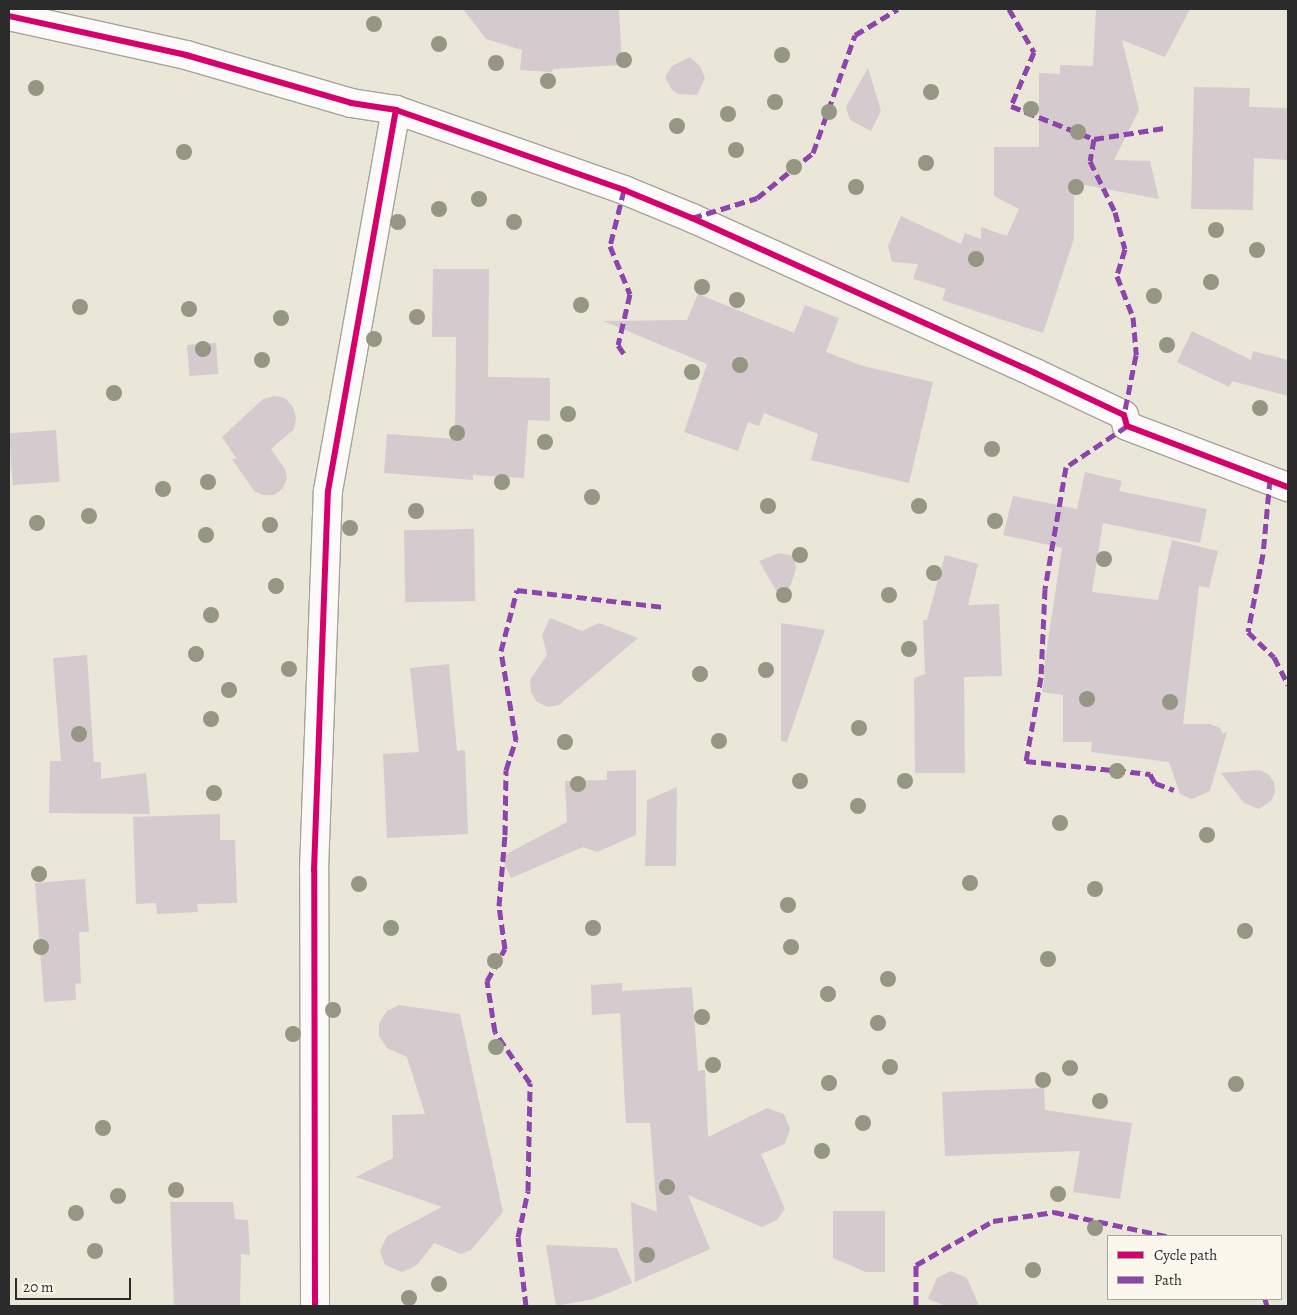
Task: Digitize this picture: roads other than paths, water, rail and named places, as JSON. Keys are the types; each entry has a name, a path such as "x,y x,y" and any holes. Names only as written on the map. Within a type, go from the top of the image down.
{"street":[{"path":"9,16 186,56 351,103 396,110 624,190 692,218 1124,415 1127,426 1288,487"},
{"path":"315,1306 314,870 328,491 396,110"}]}
